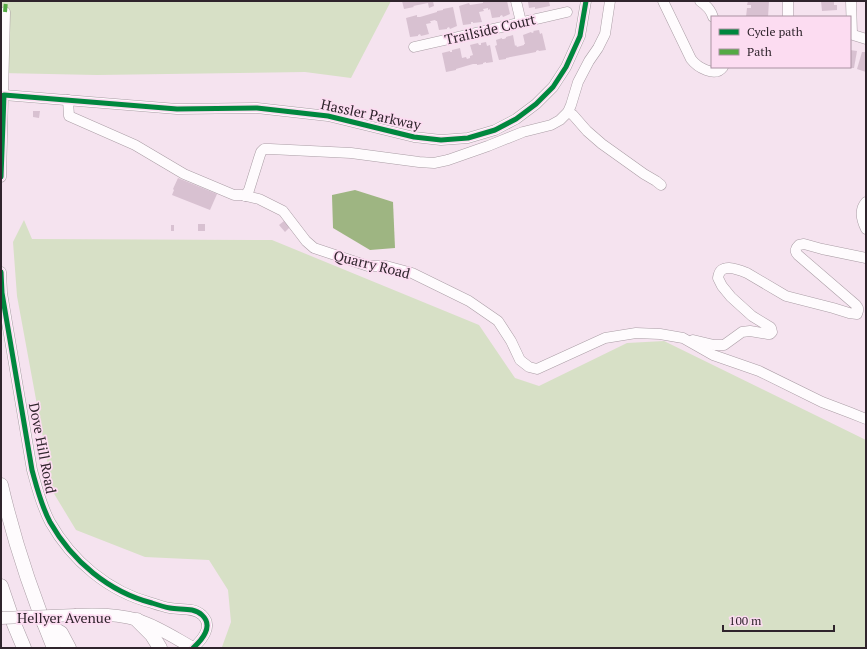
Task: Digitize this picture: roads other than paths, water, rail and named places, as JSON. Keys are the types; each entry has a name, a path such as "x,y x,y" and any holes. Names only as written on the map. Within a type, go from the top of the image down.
{"highway":[{"path":"1,486 20,558 54,648"},
{"path":"1,586 24,648"},
{"path":"137,620 152,635 160,648"},
{"path":"44,624 61,633 69,648"}],"main road":[{"name":"Hellyer Avenue","path":"1,618 76,615 110,616 137,620 156,627 193,648"}],"street":[{"path":"516,1 521,22"},
{"name":"Hassler Parkway","path":"4,95 177,109 257,108 328,116 414,137 441,140 468,138 496,130 516,119 536,104 553,87 566,67 580,36 586,1"},
{"path":"247,193 258,161 264,149 351,153 434,163 454,158 523,132 551,125 560,120 568,112 578,82 605,34 610,1"},
{"path":"663,1 694,63 705,69 716,72 723,68"},
{"path":"700,1 708,7 713,16"},
{"path":"788,1 788,16"},
{"path":"851,1 851,34 866,38"},
{"path":"1,178 5,12"},
{"name":"Trailside Court","path":"414,46 567,12"},
{"name":"Quarry Road","path":"68,100 69,116 135,146 184,174 234,195 247,193 283,211 306,241 314,248 368,266 386,266 412,273 469,301 498,321 511,341 520,360 529,368 537,369 605,338 636,332 660,334 714,345 724,345 739,333 745,331 770,334 772,330 770,327 752,316 731,297 722,286 718,278 719,272 726,268 747,273 786,296 857,314 858,308 856,305 795,251 799,245 804,244 866,258"},
{"path":"568,112 573,115 586,131 602,144 661,185"},
{"path":"866,202 862,208 863,222 866,229"},
{"name":"Dove Hill Road","path":"1,272 2,293 32,470 40,498 50,522 64,543 81,563 100,579 121,592 170,608 198,612 203,616 207,623 207,629 201,641 193,648"},
{"path":"683,338 713,355 759,370 822,402 866,419"}]}
